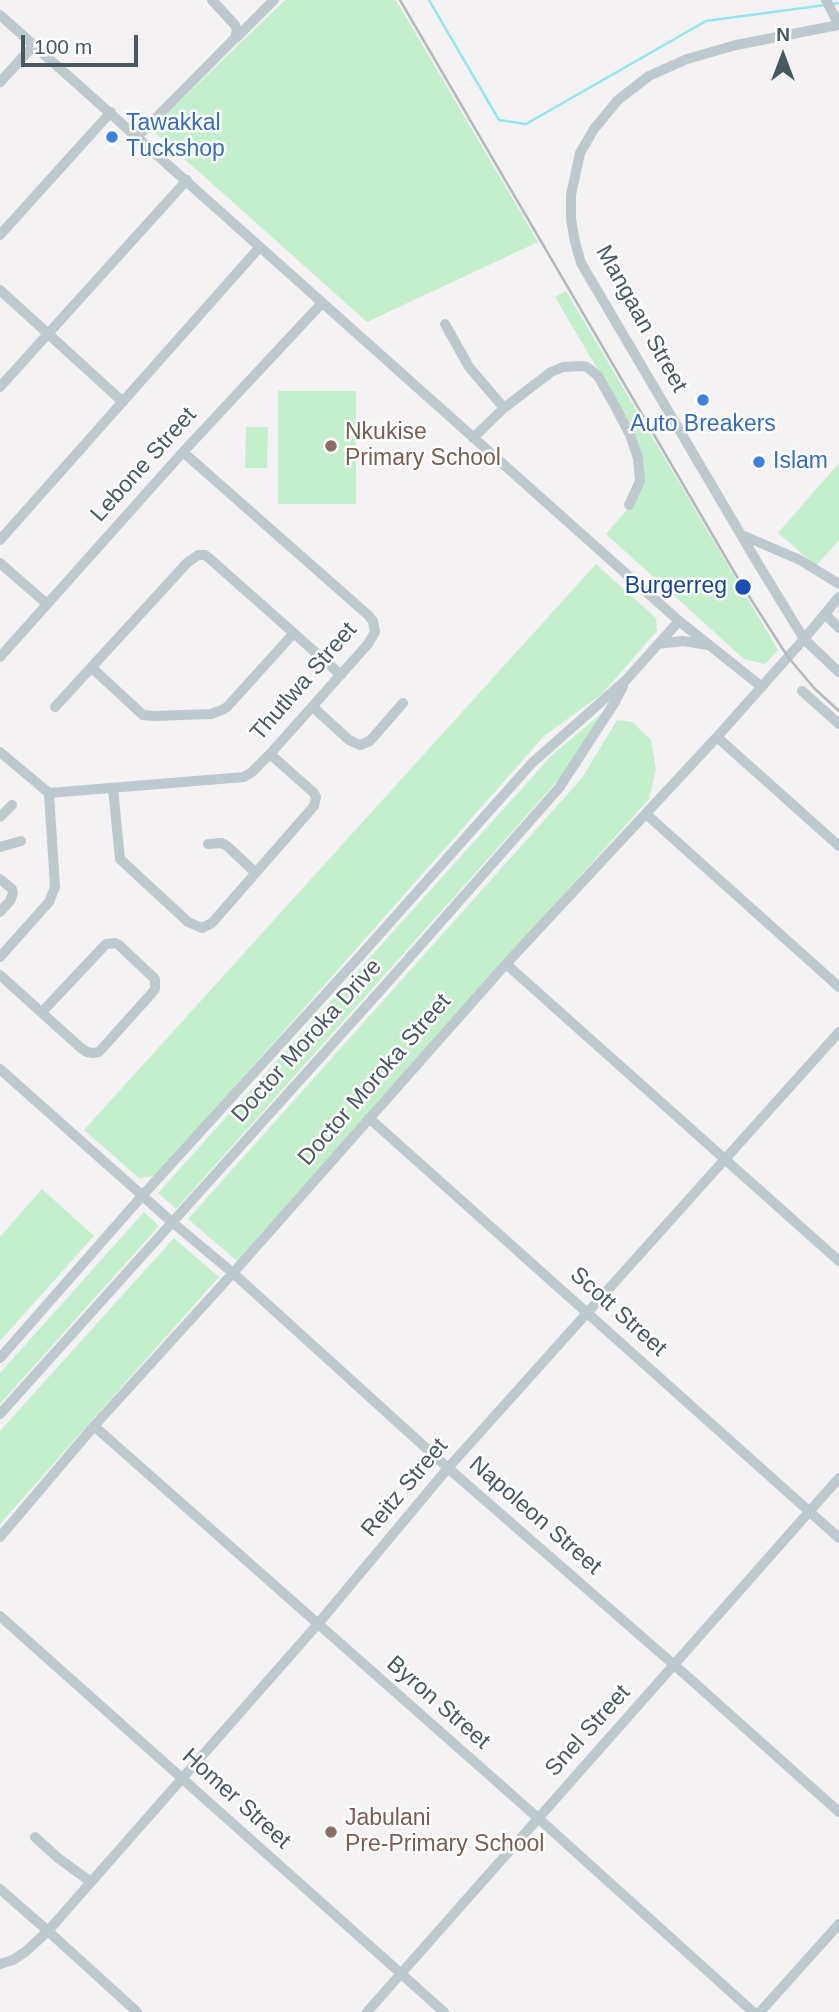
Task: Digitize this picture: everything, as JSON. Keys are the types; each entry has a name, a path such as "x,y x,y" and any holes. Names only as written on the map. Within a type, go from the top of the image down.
{"street":[{"path":"212,0 235,25 236,38"},
{"path":"137,137 274,0"},
{"path":"826,0 839,25"},
{"path":"0,15 679,621 762,687"},
{"name":"Mangaan Street","path":"839,25 736,44 687,58 649,76 618,100 594,128 580,153 572,195 571,219 581,263 804,639 839,672"},
{"path":"0,82 34,44"},
{"path":"0,235 111,112"},
{"path":"0,387 187,180"},
{"path":"0,540 259,248"},
{"path":"0,290 123,401"},
{"name":"Lebone Street","path":"0,657 183,452 322,303"},
{"path":"445,324 469,367 504,408"},
{"path":"473,438 504,408 557,369 581,366 598,376 630,435 638,458 640,481 629,505"},
{"name":"Thutlwa Street","path":"49,793 244,777 270,754 313,707 375,632 373,621 183,452"},
{"path":"742,535 800,560 839,584"},
{"path":"55,707 187,563 198,555 209,558 341,675"},
{"path":"0,563 47,604"},
{"name":"Doctor Moroka Street","path":"0,1537 94,1426 506,964 717,737 839,597"},
{"path":"825,614 839,628"},
{"name":"Doctor Moroka Drive","path":"0,1358 142,1196 532,763 626,680 679,621"},
{"path":"92,668 143,715 211,714 227,707 293,634"},
{"path":"656,645 683,641 708,645"},
{"name":"Doctor Moroka Drive","path":"0,1414 559,788 615,702 626,680"},
{"path":"802,691 839,724"},
{"path":"313,707 349,740 360,745 370,741 403,703"},
{"path":"717,737 839,846"},
{"path":"113,788 120,859 192,925 202,928 212,923 316,802 314,793 270,754"},
{"path":"0,769 4,756 49,793 55,887 53,895 0,957"},
{"path":"0,817 12,805"},
{"path":"646,814 839,987"},
{"path":"0,847 21,841"},
{"path":"208,844 222,843 255,872"},
{"path":"0,879 13,893 0,912"},
{"path":"0,975 87,1052 99,1052 155,989 155,979 119,945 106,944 42,1012"},
{"path":"506,964 839,1261"},
{"name":"Reitz Street","path":"0,1964 19,1956 48,1931 317,1625 448,1468 839,1032"},
{"name":"Napoleon Street","path":"0,1069 839,1812"},
{"name":"Scott Street","path":"369,1118 839,1538"},
{"name":"Byron Street","path":"94,1426 538,1818 753,2012"},
{"name":"Snel Street","path":"367,2012 839,1478"},
{"name":"Homer Street","path":"0,1616 444,2012"},
{"path":"35,1837 91,1882"},
{"path":"0,1889 137,2012"},
{"path":"760,2012 839,1924"}],"green space":[{"path":"285,0 396,0 538,242 367,322 151,129"},
{"path":"566,291 778,650 765,664 744,659 606,534 634,502 642,486 644,468 633,429 555,297"},
{"path":"278,391 356,391 356,504 278,504"},
{"path":"246,427 268,427 267,468 245,468"},
{"path":"839,463 839,540 816,566 778,533"},
{"path":"596,564 656,618 657,631 602,694 544,736 156,1176 139,1178 84,1130"},
{"path":"602,713 568,769 176,1209 158,1193 552,755"},
{"path":"617,720 632,722 651,740 656,770 649,799 237,1261 188,1219 582,778"},
{"path":"42,1189 94,1236 0,1341 0,1237"},
{"path":"144,1212 159,1226 0,1404 0,1373"},
{"path":"174,1238 219,1277 0,1524 0,1431"}],"waterway":[{"path":"429,0 499,120 526,124 706,21 825,5"},
{"path":"832,4 839,3"}],"railway":[{"path":"400,0 743,587 788,657 814,688 839,711"}],"place":[{"name":"Tawakkal Tuckshop","path":"112,137"},
{"name":"Auto Breakers","path":"703,400"},
{"name":"Nkukise Primary School","path":"331,446"},
{"name":"Islam","path":"759,462"},
{"name":"Burgerreg","path":"743,587"},
{"name":"Jabulani Pre-Primary School","path":"331,1832"}]}
